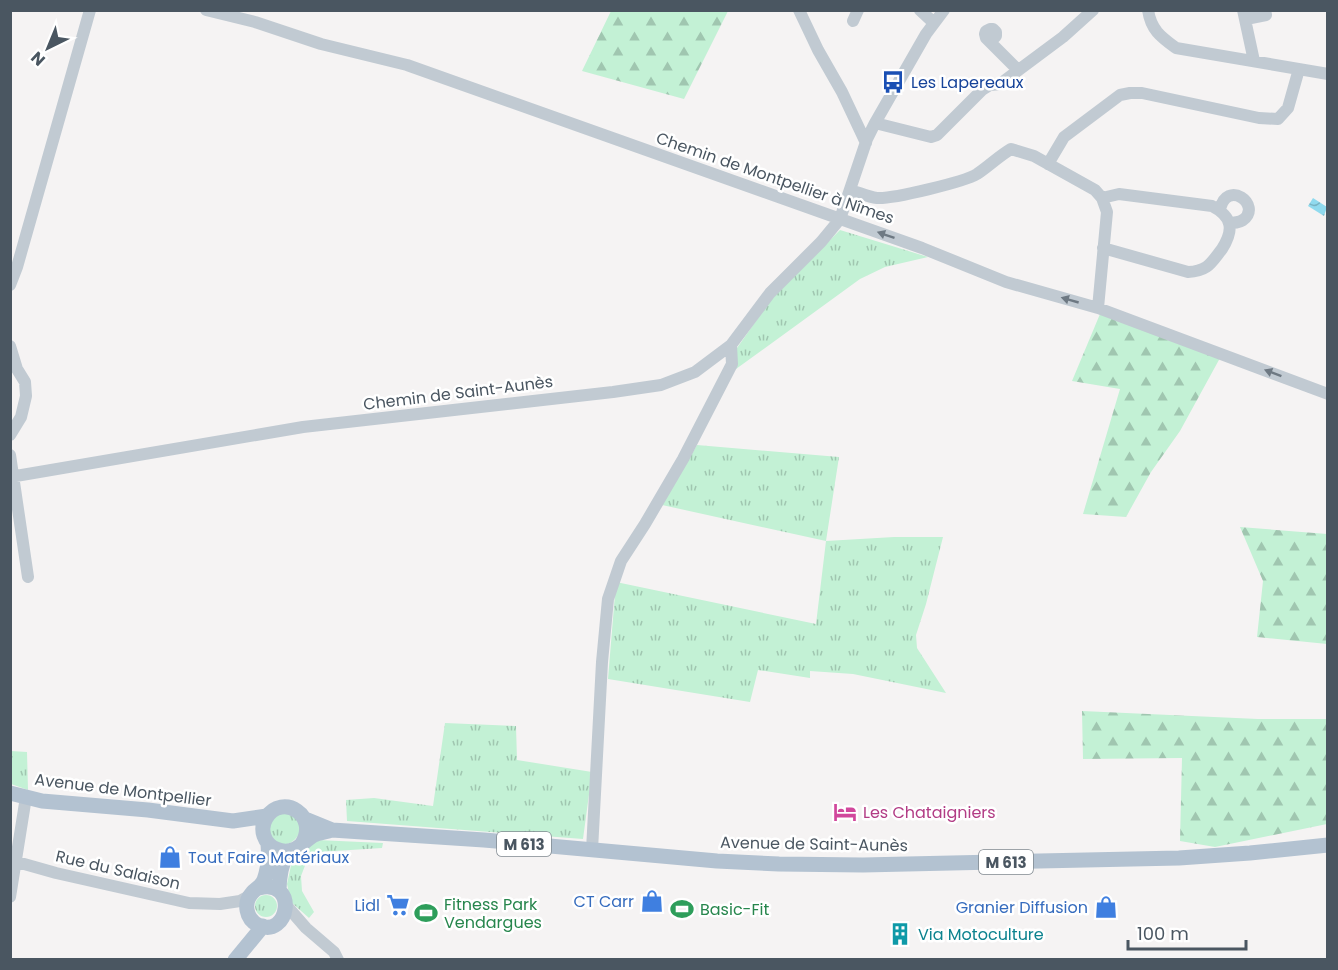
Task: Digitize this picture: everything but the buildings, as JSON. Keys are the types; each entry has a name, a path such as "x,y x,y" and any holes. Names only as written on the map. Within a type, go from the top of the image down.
{"main road":[{"name":"Avenue de Montpellier","path":"10,793 42,801 148,810 233,821 255,830 266,841"},
{"path":"254,892 270,887 282,895 286,905 285,914 275,925 254,921 246,909 247,902 254,892 263,880 269,855 263,830 264,823 272,811 285,807 299,812 304,819 307,831 305,838 284,859 279,891"},
{"name":"Avenue de Montpellier","path":"233,821 267,816"},
{"name":"Avenue de Saint-Aunès","path":"304,819 332,830 754,863 863,865 1179,858 1328,845"},
{"name":"Avenue de Saint-Aunès","path":"295,848 314,835 332,830"},
{"name":"Avenue de Saint-Aunès","path":"1296,847 1328,839"},
{"path":"266,841 281,851 295,848"},
{"path":"235,960 249,943 254,921"}],"street":[{"path":"10,285 90,10"},
{"name":"Chemin de Montpellier à Nîmes","path":"206,10 255,22 321,44 407,65 922,248 1006,282 1098,308 1328,394"},
{"path":"799,10 866,143"},
{"path":"920,10 934,23"},
{"path":"840,219 875,123 926,34 944,10"},
{"path":"1148,10 1150,21 1160,36 1176,48 1328,74"},
{"path":"1254,62 1244,15 1266,15 1264,10"},
{"path":"875,123 931,137 939,133 982,90 990,85 1001,84 1063,37 1088,12"},
{"path":"990,40 1018,70"},
{"path":"1048,164 1064,137 1120,95 1130,93 1142,93 1259,118 1278,119 1288,108 1299,69"},
{"path":"850,190 877,198 904,194 975,175 1011,149 1034,156 1095,190 1102,198 1107,212 1098,308"},
{"path":"1102,198 1119,194 1212,206 1224,214 1229,223 1230,232 1228,240 1210,265 1197,272 1188,272 1103,248"},
{"path":"1220,210 1222,202 1232,195 1243,197 1246,201 1249,211 1246,217 1240,222 1229,223"},
{"name":"Chemin de Saint-Aunès","path":"12,477 303,427 661,385 695,372 731,345 770,293 821,242 840,219"},
{"path":"592,850 602,662 608,599 621,561 683,459 732,364 731,345"},
{"path":"10,346 17,369 25,382 26,396 21,417 10,435"},
{"path":"10,455 28,577"},
{"path":"10,897 26,797"},
{"name":"Rue du Salaison","path":"14,861 56,873 189,903 220,904 240,901 254,892"},
{"name":"Rue du Salaison","path":"220,904 254,921"},
{"path":"286,905 306,928 334,952 338,960"},
{"path":"280,921 306,928"}],"green space":[{"path":"611,10 728,11 684,99 582,71"},
{"path":"840,230 928,257 885,267 860,279 736,369 737,348 772,298"},
{"path":"1100,314 1220,358 1180,431 1151,472 1126,517 1083,514 1120,389 1072,381"},
{"path":"697,445 839,457 826,541 662,505"},
{"path":"1240,527 1327,534 1327,644 1257,637 1263,581"},
{"path":"943,537 916,635 917,648 946,693 853,674 810,671 810,678 758,670 750,702 608,679 616,582 816,624 826,541"},
{"path":"1082,711 1258,719 1327,719 1327,824 1215,847 1180,841 1182,758 1083,759"},
{"path":"445,723 516,726 517,760 592,772 583,839 347,821 346,800 374,798 433,806"},
{"path":"11,751 27,752 28,790 11,784"},
{"path":"277,814 292,814 299,822 298,836 287,844 278,843 270,836 270,821"},
{"path":"317,840 383,843 382,848 319,852 306,863 301,876 302,891 314,912 309,918 291,902 287,884 292,861 305,847"},
{"path":"266,895 276,902 277,906 270,916 266,917 256,910 255,906 262,896"}],"water":[{"path":"1313,198 1327,207 1324,216 1308,206"}],"place":[{"name":"Les Lapereaux","path":"893,82"},
{"name":"Les Chataigniers","path":"845,812"},
{"name":"Tout Faire Matériaux","path":"170,857"},
{"name":"CT Carr","path":"652,901"},
{"name":"Lidl","path":"398,905"},
{"name":"Granier Diffusion","path":"1106,907"},
{"name":"Basic-Fit","path":"682,909"},
{"name":"Fitness Park Vendargues","path":"426,913"},
{"name":"Via Motoculture","path":"900,934"}]}
